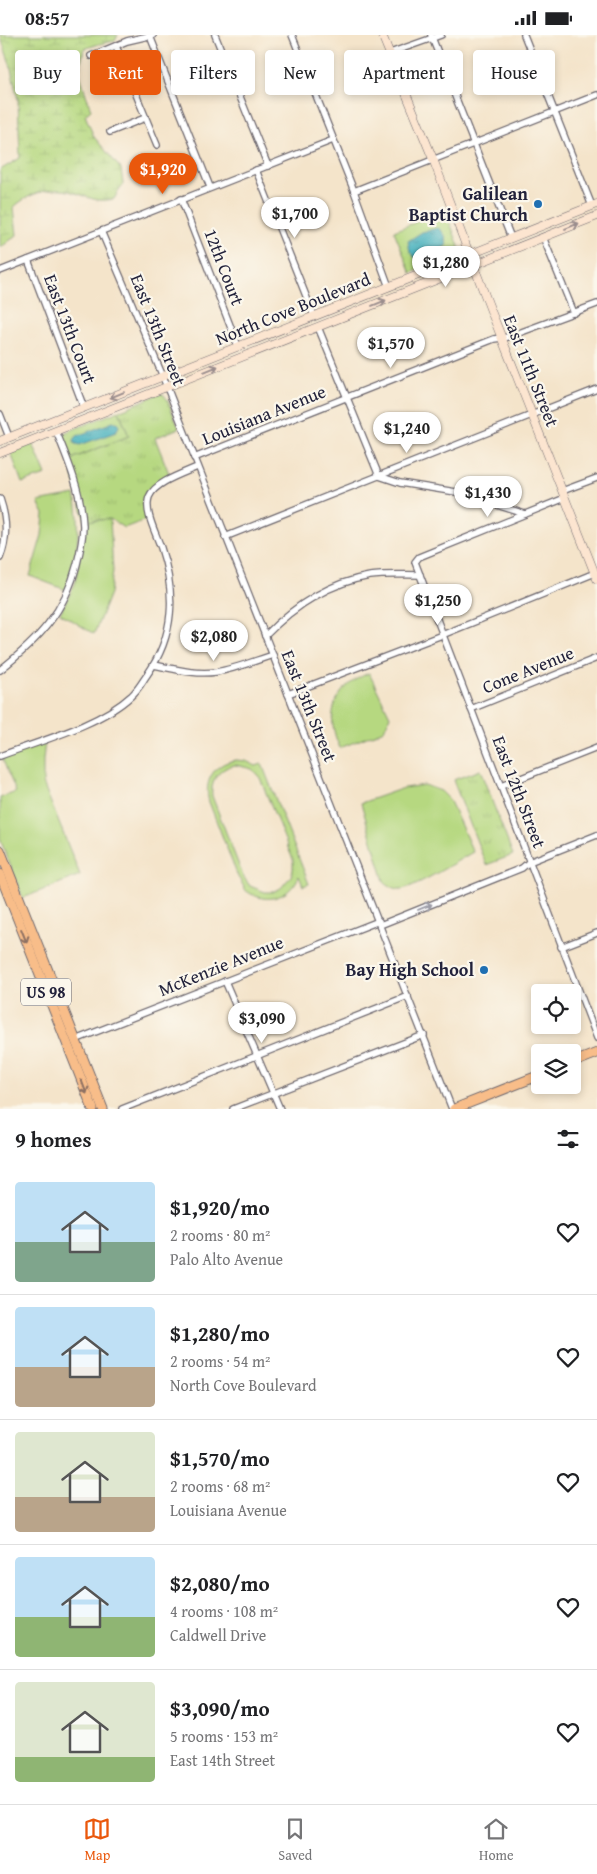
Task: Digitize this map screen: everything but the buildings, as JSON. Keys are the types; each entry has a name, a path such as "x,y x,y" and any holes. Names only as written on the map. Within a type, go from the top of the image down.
{"main road":[{"name":"East 11th Street","path":"382,35 389,50"},
{"name":"East 11th Street","path":"407,95 596,576"},
{"name":"North Cove Boulevard","path":"0,441 594,205"},
{"name":"North Cove Boulevard","path":"0,453 597,216"},
{"path":"0,448 7,443 9,437"},
{"name":"US 98","path":"0,850 18,907 71,1041 103,1109"},
{"name":"US 98","path":"0,875 18,907"},
{"name":"US 98","path":"71,1041 93,1109"},
{"path":"581,1059 597,1053"},
{"path":"453,1109 531,1079"}],"street":[{"path":"106,50 152,35 210,187"},
{"path":"215,35 268,166"},
{"path":"292,35 354,191 389,287"},
{"path":"398,50 441,35"},
{"path":"524,35 594,205"},
{"path":"432,37 511,238"},
{"path":"116,46 157,145"},
{"path":"354,191 597,95"},
{"path":"110,132 145,118"},
{"path":"0,271 333,140"},
{"path":"256,170 314,316"},
{"name":"12th Court","path":"182,199 238,347"},
{"name":"East 13th Street","path":"102,231 166,387 453,1109"},
{"path":"543,237 574,313"},
{"name":"East 13th Court","path":"28,260 84,408"},
{"name":"Louisiana Avenue","path":"194,459 494,339 502,338 597,304"},
{"path":"318,327 379,476 400,483 456,492 525,514 597,478"},
{"path":"225,537 597,389"},
{"path":"0,414 9,437"},
{"path":"0,670 34,641 52,621 72,584 78,557 82,515 77,493 56,431"},
{"name":"Louisiana Avenue","path":"154,665 163,644 170,618 172,601 170,581 148,511 149,497 163,483 197,467"},
{"path":"0,499 5,515 6,530 0,558"},
{"name":"East 12th Street","path":"525,514 419,557 416,562 442,635 597,1038"},
{"path":"265,635 279,621 306,600 346,583 370,576 420,575"},
{"path":"288,694 596,576"},
{"path":"0,756 75,728 115,708 131,696 154,665 198,673 216,672 273,655"},
{"name":"Cone Avenue","path":"471,709 597,658"},
{"path":"500,786 597,749"},
{"name":"McKenzie Avenue","path":"71,1041 522,868 529,862 597,835"},
{"path":"561,947 597,933"},
{"path":"225,981 280,1109"},
{"path":"122,1109 408,996"},
{"path":"234,1109 424,1035"}],"green space":[{"path":"0,35 118,35 115,41 84,49 80,67 80,50 15,50 15,86"},
{"path":"80,75 91,110 85,115 94,137 121,169 123,184 114,199 108,200 97,200 64,190 49,190 27,198 14,207 17,235 0,248 0,170 20,158 17,95 80,95"},
{"path":"445,210 459,246 458,253 411,273 394,231"},
{"path":"163,394 167,399 179,428 155,438 170,476 149,493 146,505 148,519 124,528 110,519 85,521 69,460 129,436 119,411"},
{"path":"119,411 129,436 69,460 63,439 64,433"},
{"path":"33,444 46,475 22,483 11,453"},
{"path":"75,495 78,519 76,555 66,590 30,576 42,535 44,514 38,502"},
{"path":"110,519 113,571 110,593 94,634 60,613 75,584 85,521"},
{"path":"369,673 390,716 384,730 340,748 333,724 335,703 347,686"},
{"path":"45,742 43,783 80,875 23,898 0,839 0,798 16,792 2,758"},
{"path":"236,760 246,761 256,766 262,764 309,884 303,886 299,876 289,891 274,898 258,897 250,894 243,888 209,802 208,794 209,780 212,774 216,769","holes":["236,765 252,769 260,778 293,860 291,876 281,888 273,892 265,892 250,886 243,876 212,796 214,780 225,768"]},
{"path":"480,770 513,855 486,865 453,780"},
{"path":"424,785 441,791 449,799 473,852 418,883 397,889 384,881 361,803 404,788"}],"water":[{"path":"438,228 445,236 446,246 421,259 415,258 410,252 408,241 422,232"},
{"path":"117,422 119,426 116,432 80,445 75,444 74,440 77,436"}],"place":[{"name":"Galilean Baptist Church","path":"538,204"},
{"name":"Bay High School","path":"484,970"}]}
